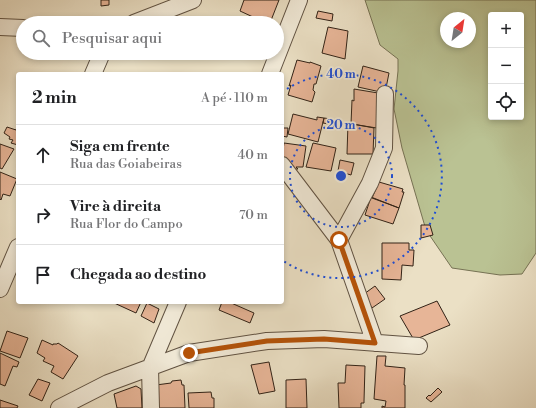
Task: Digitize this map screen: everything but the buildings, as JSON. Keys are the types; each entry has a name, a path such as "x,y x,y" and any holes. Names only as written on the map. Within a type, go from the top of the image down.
{"street":[{"path":"152,16 193,0"},
{"path":"284,38 299,0"},
{"path":"0,27 16,28"},
{"path":"94,72 99,60"},
{"path":"271,72 275,60"},
{"path":"339,240 370,183 384,148 385,94"},
{"path":"284,168 339,240 375,343"},
{"path":"0,288 16,252"},
{"path":"151,408 150,368 177,304"},
{"path":"59,408 108,383 189,353 267,341 324,339 419,346"}],"green space":[{"path":"365,0 536,0 536,253 522,274 500,275 452,268 426,230 402,148 394,109 398,59 380,45"}],"route":[{"path":"189,353 267,341 324,339 375,343 339,240"}]}
